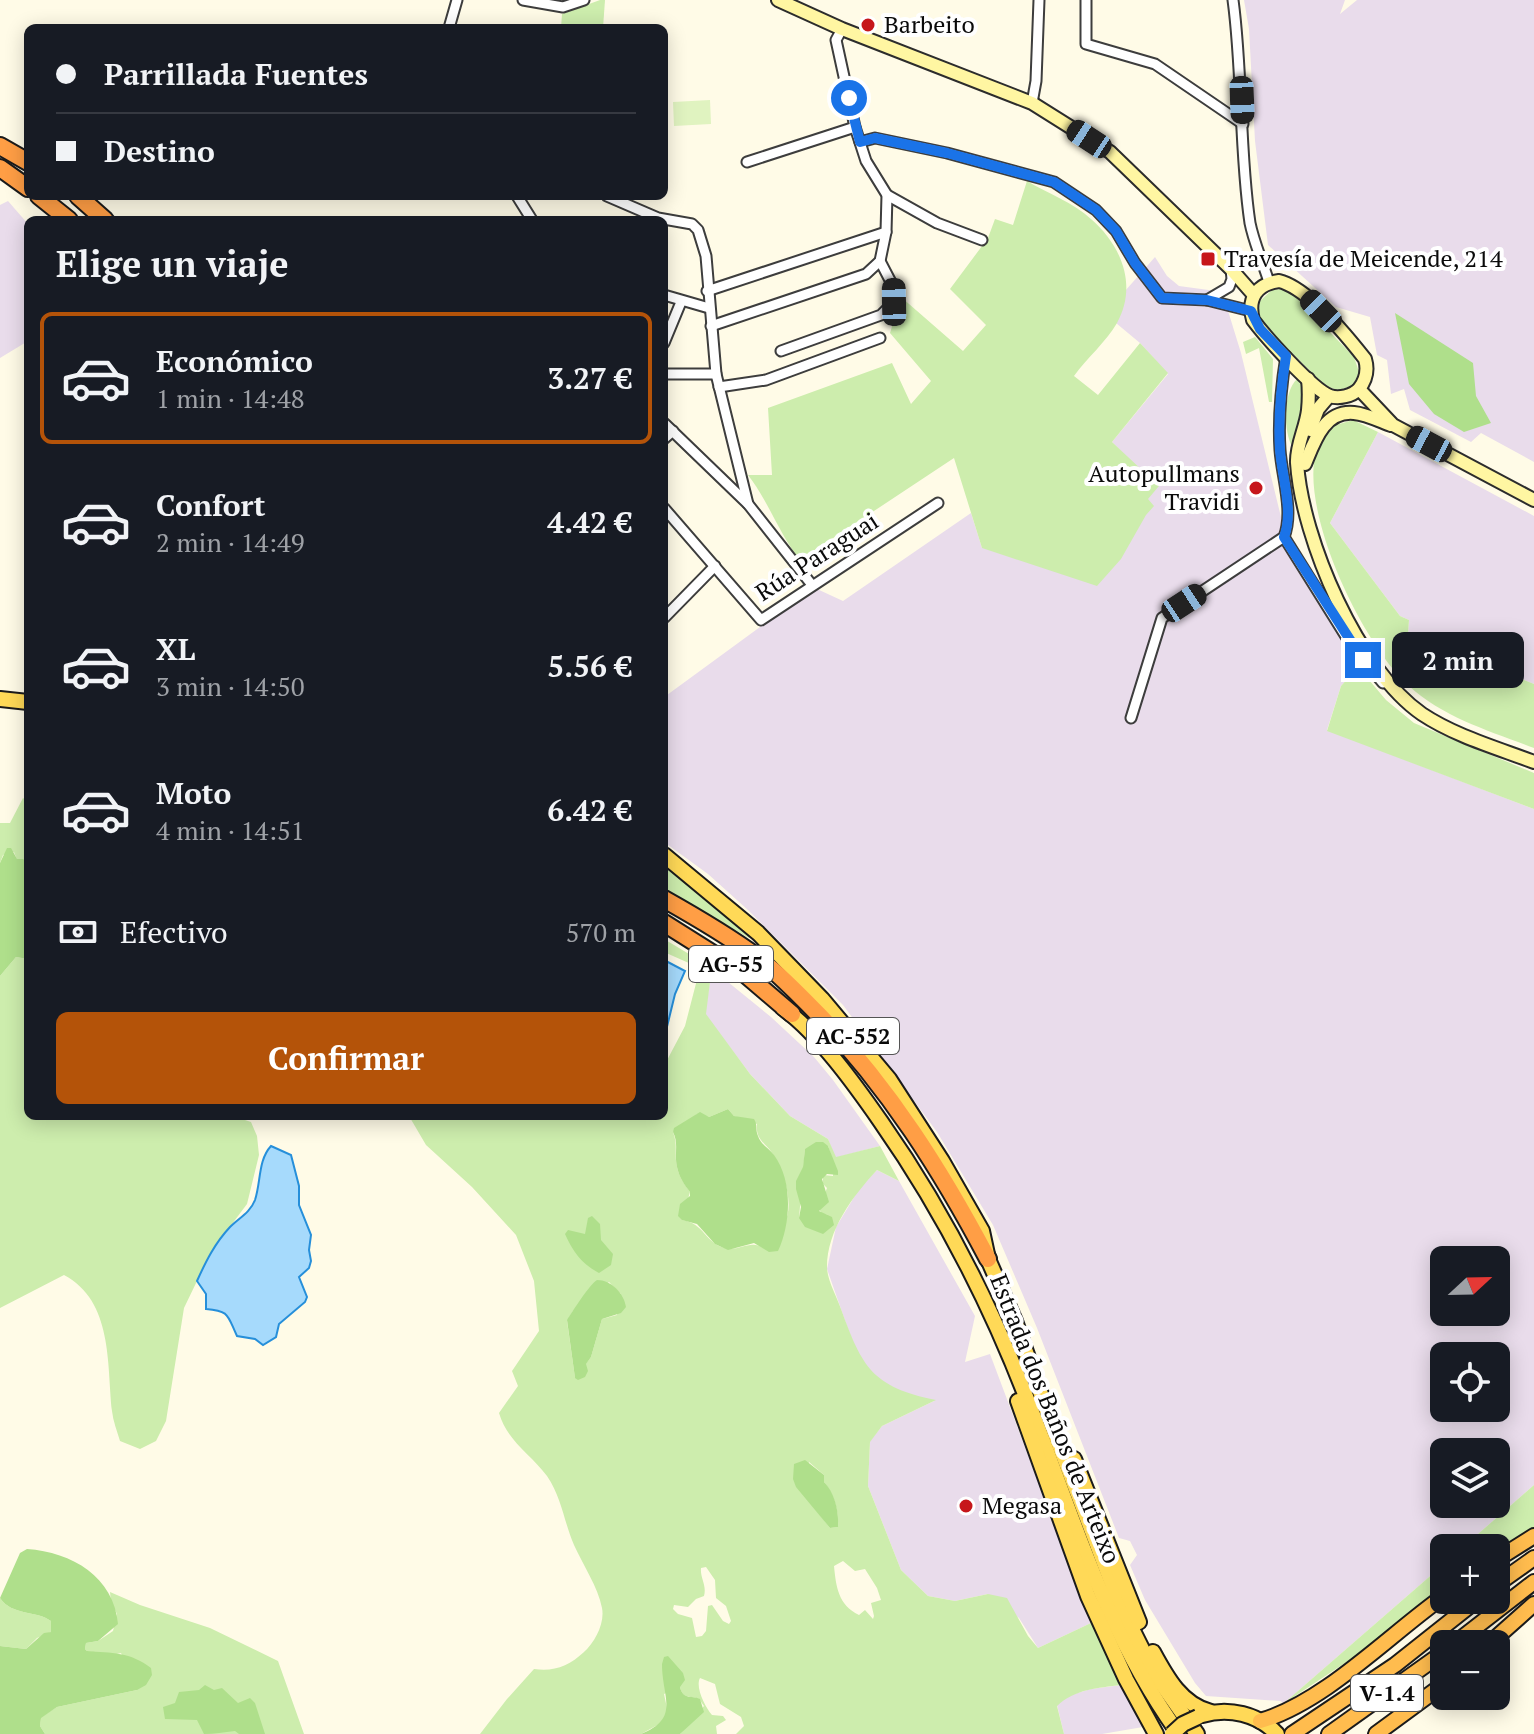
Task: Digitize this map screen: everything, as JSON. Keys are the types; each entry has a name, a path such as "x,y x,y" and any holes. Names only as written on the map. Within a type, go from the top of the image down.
{"highway":[{"path":"0,146 24,160"},
{"path":"0,168 24,185"},
{"path":"44,200 64,216"},
{"path":"82,200 100,216"},
{"name":"AG-55","path":"668,901 721,932 759,959 791,986 853,1051 894,1103 938,1169 988,1259"},
{"name":"AG-55","path":"668,926 745,974 792,1014"},
{"path":"1510,1551 1534,1536"},
{"path":"1510,1575 1534,1558"},
{"path":"1472,1630 1534,1582"},
{"path":"1505,1630 1534,1604"},
{"path":"1260,1721 1306,1700 1430,1607"},
{"name":"V-1.4","path":"1292,1734 1395,1665 1459,1614"},
{"name":"V-1.4","path":"1329,1734 1430,1662"},
{"path":"1376,1734 1430,1694"}],"main road":[{"path":"782,1 842,29 1032,103 1110,152 1253,294"},
{"path":"1269,282 1291,284 1355,346 1365,359 1367,368 1359,389 1343,397 1329,396 1308,379 1260,329 1251,311 1253,294 1269,282"},
{"path":"1308,379 1308,411 1297,460 1301,492 1316,547 1336,596 1372,659 1407,702 1424,715 1450,729 1534,762"},
{"path":"1359,389 1393,425"},
{"path":"1301,492 1306,442 1318,409 1329,396"},
{"path":"1305,464 1317,433 1327,421 1355,412 1393,425 1534,500"},
{"path":"0,699 24,702"},
{"name":"AC-552","path":"668,858 758,933 822,999 889,1079 960,1190 982,1231 988,1259"},
{"name":"AC-552","path":"668,935 740,978 792,1014"},
{"name":"Estrada dos Baños de Arteixo","path":"792,1014 868,1102 932,1200 970,1268 1028,1402 1100,1591 1133,1659 1179,1734"},
{"name":"Estrada dos Baños de Arteixo","path":"988,1259 1015,1321 1120,1605 1154,1673 1197,1734"},
{"name":"AC-552","path":"970,1268 1088,1596 1126,1679 1156,1734"},
{"name":"AC-552","path":"1015,1321 1045,1386 1123,1585 1154,1654 1184,1698 1205,1714"},
{"path":"1172,1734 1183,1724 1205,1714 1247,1715 1277,1734"}],"street":[{"path":"450,24 457,0"},
{"path":"523,0 563,7 584,0"},
{"path":"1032,103 1036,81 1039,0"},
{"path":"1086,0 1086,44 1155,64 1243,124"},
{"path":"1233,0 1240,53 1251,226 1269,282"},
{"path":"842,29 836,40 855,127 866,161 887,195 937,223 982,240"},
{"path":"747,162 855,127"},
{"path":"860,142 875,138 947,153 1054,182 1096,210 1116,231 1135,263 1162,298 1207,300 1251,311"},
{"path":"711,326 866,274 880,261 886,232 887,195"},
{"path":"616,200 653,216"},
{"path":"668,220 692,224 698,230 706,256 716,374 748,504"},
{"path":"707,291 886,232"},
{"path":"781,351 881,315 894,302 893,286 880,261"},
{"path":"1207,300 1229,287 1231,269"},
{"path":"668,297 709,308"},
{"path":"668,333 681,302"},
{"path":"719,387 766,380 880,338"},
{"path":"1131,718 1162,618 1284,537 1289,524 1280,448 1281,384 1286,356"},
{"path":"668,374 716,374"},
{"path":"668,427 748,504 812,585"},
{"path":"668,435 673,431"},
{"name":"Rúa Paraguai","path":"668,513 761,620 938,503"},
{"path":"1284,537 1352,646 1391,691 1407,702"},
{"path":"668,614 715,566"}],"shaded area":[{"path":"1244,0 1345,0 1340,14 1357,0 1534,0 1534,462 1481,433 1471,442 1410,410 1404,389 1391,394 1387,360 1377,355 1370,317 1336,307 1268,245 1255,141 1249,29"},
{"path":"8,201 24,219 24,343 0,358 0,205"},
{"path":"1155,257 1167,276 1179,286 1216,291 1221,288 1241,353 1290,554 1358,667 1341,686 1327,730 1534,809 1534,1485 1510,1506 1510,1438 1430,1438 1430,1518 1496,1518 1478,1534 1430,1534 1430,1576 1283,1704 1281,1701 1206,1696 1195,1683 1145,1600 1130,1565 1137,1555 1130,1541 1119,1538 993,1225 937,1132 843,1005 748,910 708,874 668,845 668,694 817,589 843,601 971,513 982,548 1122,452 1112,442 1168,374 1140,343 1116,323 1125,291"},
{"path":"1378,432 1534,516 1534,684 1408,634 1409,620 1400,616 1330,523"},
{"path":"711,974 723,978 814,1057 880,1146 835,1158 828,1139 790,1116 750,1074 705,1014"},
{"path":"877,1170 899,1181 975,1316 965,1362 990,1354 1091,1623 1038,1648 1019,1618 988,1594 955,1601 928,1596 901,1570 868,1486 870,1441 882,1426 934,1401 908,1395 877,1379 856,1352 827,1269 836,1227 859,1189"},
{"path":"1121,1685 1143,1727 1102,1734 1064,1734 1057,1705 1067,1696"}],"green space":[{"path":"605,0 603,24 561,24 562,14"},
{"path":"710,100 711,124 674,126 673,102"},
{"path":"1027,181 1069,203 1091,219 1111,241 1123,266 1126,294 1117,323 1074,376 1098,395 1140,343 1168,373 1112,442 1159,486 1148,499 1154,506 1121,559 1097,586 982,548 954,458 800,560 748,475 772,475 768,408 892,363 911,404 931,381 890,333 901,297 963,351 986,325 950,289 988,238 995,219 1013,225"},
{"path":"1281,289 1294,295 1354,357 1359,372 1353,385 1340,390 1326,387 1262,323 1258,315 1260,301 1272,290"},
{"path":"1395,313 1473,363 1476,396 1491,423 1464,432 1434,414 1409,384"},
{"path":"1255,337 1273,359 1272,402 1269,402 1259,348 1246,354 1243,342"},
{"path":"1297,379 1302,385 1304,402 1293,448 1287,432 1286,412 1289,393"},
{"path":"1353,420 1378,432 1330,523 1400,616 1409,620 1408,634 1534,684 1534,748 1468,723 1423,697 1391,667 1354,609 1325,539 1316,505 1313,474 1317,448 1329,427"},
{"path":"1358,667 1386,700 1414,723 1534,773 1534,809 1327,731 1341,686"},
{"path":"23,798 24,862 17,860 14,852 3,855 0,863 0,823 10,823"},
{"path":"7,848 11,848 17,859 24,860 24,958 16,957 0,976 0,863"},
{"path":"668,864 751,934 749,938 668,890"},
{"path":"668,941 724,975 723,978 711,974 706,1014 750,1074 790,1116 828,1139 836,1157 880,1146 899,1181 877,1170 843,1214 828,1253 830,1283 863,1360 883,1381 914,1395 936,1400 882,1426 870,1442 868,1486 901,1570 928,1596 955,1601 988,1594 1007,1598 1038,1648 1091,1623 1121,1685 1079,1693 1057,1706 1064,1734 736,1734 744,1726 741,1717 720,1704 715,1684 700,1678 700,1692 706,1707 712,1715 723,1716 726,1720 716,1726 717,1734 680,1734 704,1706 699,1699 685,1695 680,1687 664,1694 668,1713 663,1722 641,1734 480,1734 534,1669 561,1667 588,1648 601,1626 603,1614 594,1584 574,1545 552,1484 508,1432 499,1413 518,1386 512,1371 539,1331 534,1281 516,1235 472,1187 426,1145 411,1120 668,1120 668,1058 685,1026 700,968 668,954","holes":["728,1109 734,1116 757,1124 760,1138 771,1152 787,1189 787,1217 763,1248 754,1245 735,1248 719,1246 695,1225 682,1220 690,1192 678,1171 673,1132 697,1114 709,1117","828,1146 833,1161 833,1176 823,1175 823,1184 827,1188 819,1209 822,1214 828,1215 799,1218 805,1149","609,1282 621,1294 617,1315 602,1319 591,1357 575,1378 567,1321 573,1311","809,1462 824,1475 824,1482 835,1503 838,1527 830,1528 805,1496","843,1561 855,1571 865,1569 881,1600 871,1603 873,1619 865,1610 859,1615 852,1611 842,1600 834,1566","706,1567 715,1580 716,1598 726,1606 731,1621 729,1624 723,1621 712,1605 708,1606 706,1631 696,1637 692,1618 673,1609 674,1605 688,1607 704,1596 701,1568"]},
{"path":"16,957 24,958 24,1120 245,1120 251,1122 257,1136 259,1155 247,1204 211,1252 184,1308 166,1421 156,1441 140,1449 120,1441 113,1415 104,1335 99,1317 80,1286 64,1275 0,1308 0,976"},
{"path":"728,1109 734,1116 754,1119 759,1139 780,1165 788,1202 786,1228 778,1251 769,1252 754,1243 728,1250 715,1244 697,1224 678,1216 680,1204 690,1196 690,1192 678,1171 674,1128 700,1112 709,1117"},
{"path":"816,1142 828,1146 838,1171 838,1175 827,1174 822,1179 829,1202 819,1211 832,1217 834,1225 823,1234 805,1227 799,1218 801,1207 796,1189 805,1149"},
{"path":"592,1216 600,1224 601,1240 613,1254 611,1265 599,1273 579,1257 565,1234 568,1230 585,1234 588,1218"},
{"path":"597,1280 616,1288 626,1307 621,1313 602,1319 586,1364 588,1371 585,1377 578,1380 575,1378 567,1320"},
{"path":"805,1460 824,1475 824,1482 836,1503 838,1527 830,1528 796,1487 794,1464"},
{"path":"1534,1485 1534,1528 1510,1542 1510,1534 1478,1534 1496,1518 1510,1518 1510,1506"},
{"path":"27,1549 60,1555 88,1570 99,1580 115,1607 118,1624 98,1641 86,1643 85,1649 136,1659 151,1668 152,1675 146,1685 137,1690 57,1707 41,1718 40,1726 45,1734 0,1734 0,1646 26,1649 44,1633 51,1632 51,1621 11,1608 0,1598 20,1553"},
{"path":"1430,1576 1430,1598 1351,1659 1283,1704"},
{"path":"110,1592 210,1628 278,1661 304,1734 45,1734 40,1726 41,1717 57,1707 137,1690 121,1653 112,1655 85,1649 86,1643 98,1641 113,1631 117,1614"},
{"path":"0,1598 11,1608 51,1621 51,1632 37,1638 26,1649 0,1646"},
{"path":"668,1656 683,1673 685,1680 681,1691 700,1699 704,1712 680,1734 641,1734 653,1728 665,1714 662,1664 664,1657"},
{"path":"205,1685 214,1690 222,1688 238,1703 250,1698 255,1703 265,1734 239,1734 235,1731 204,1734 197,1720 165,1719 163,1707 175,1703 179,1692 199,1690"}],"water":[{"path":"668,962 685,971 668,1023"},
{"path":"271,1146 291,1155 299,1186 299,1205 311,1235 311,1261 309,1268 299,1277 307,1297 305,1302 279,1324 276,1337 263,1345 255,1339 237,1336 227,1315 206,1309 206,1294 197,1281 220,1239 253,1205 264,1158"}],"place":[{"name":"Barbeito","path":"868,25"},
{"name":"Travesía de Meicende, 214","path":"1208,259"},
{"name":"Autopullmans Travidi","path":"1256,488"},
{"name":"Megasa","path":"966,1506"}],"route":[{"path":"849,98 860,142 875,138 947,153 1054,182 1096,210 1116,231 1135,263 1162,298 1207,300 1251,311 1253,320 1286,356 1281,384 1280,448 1289,524 1284,537 1363,660"}]}
